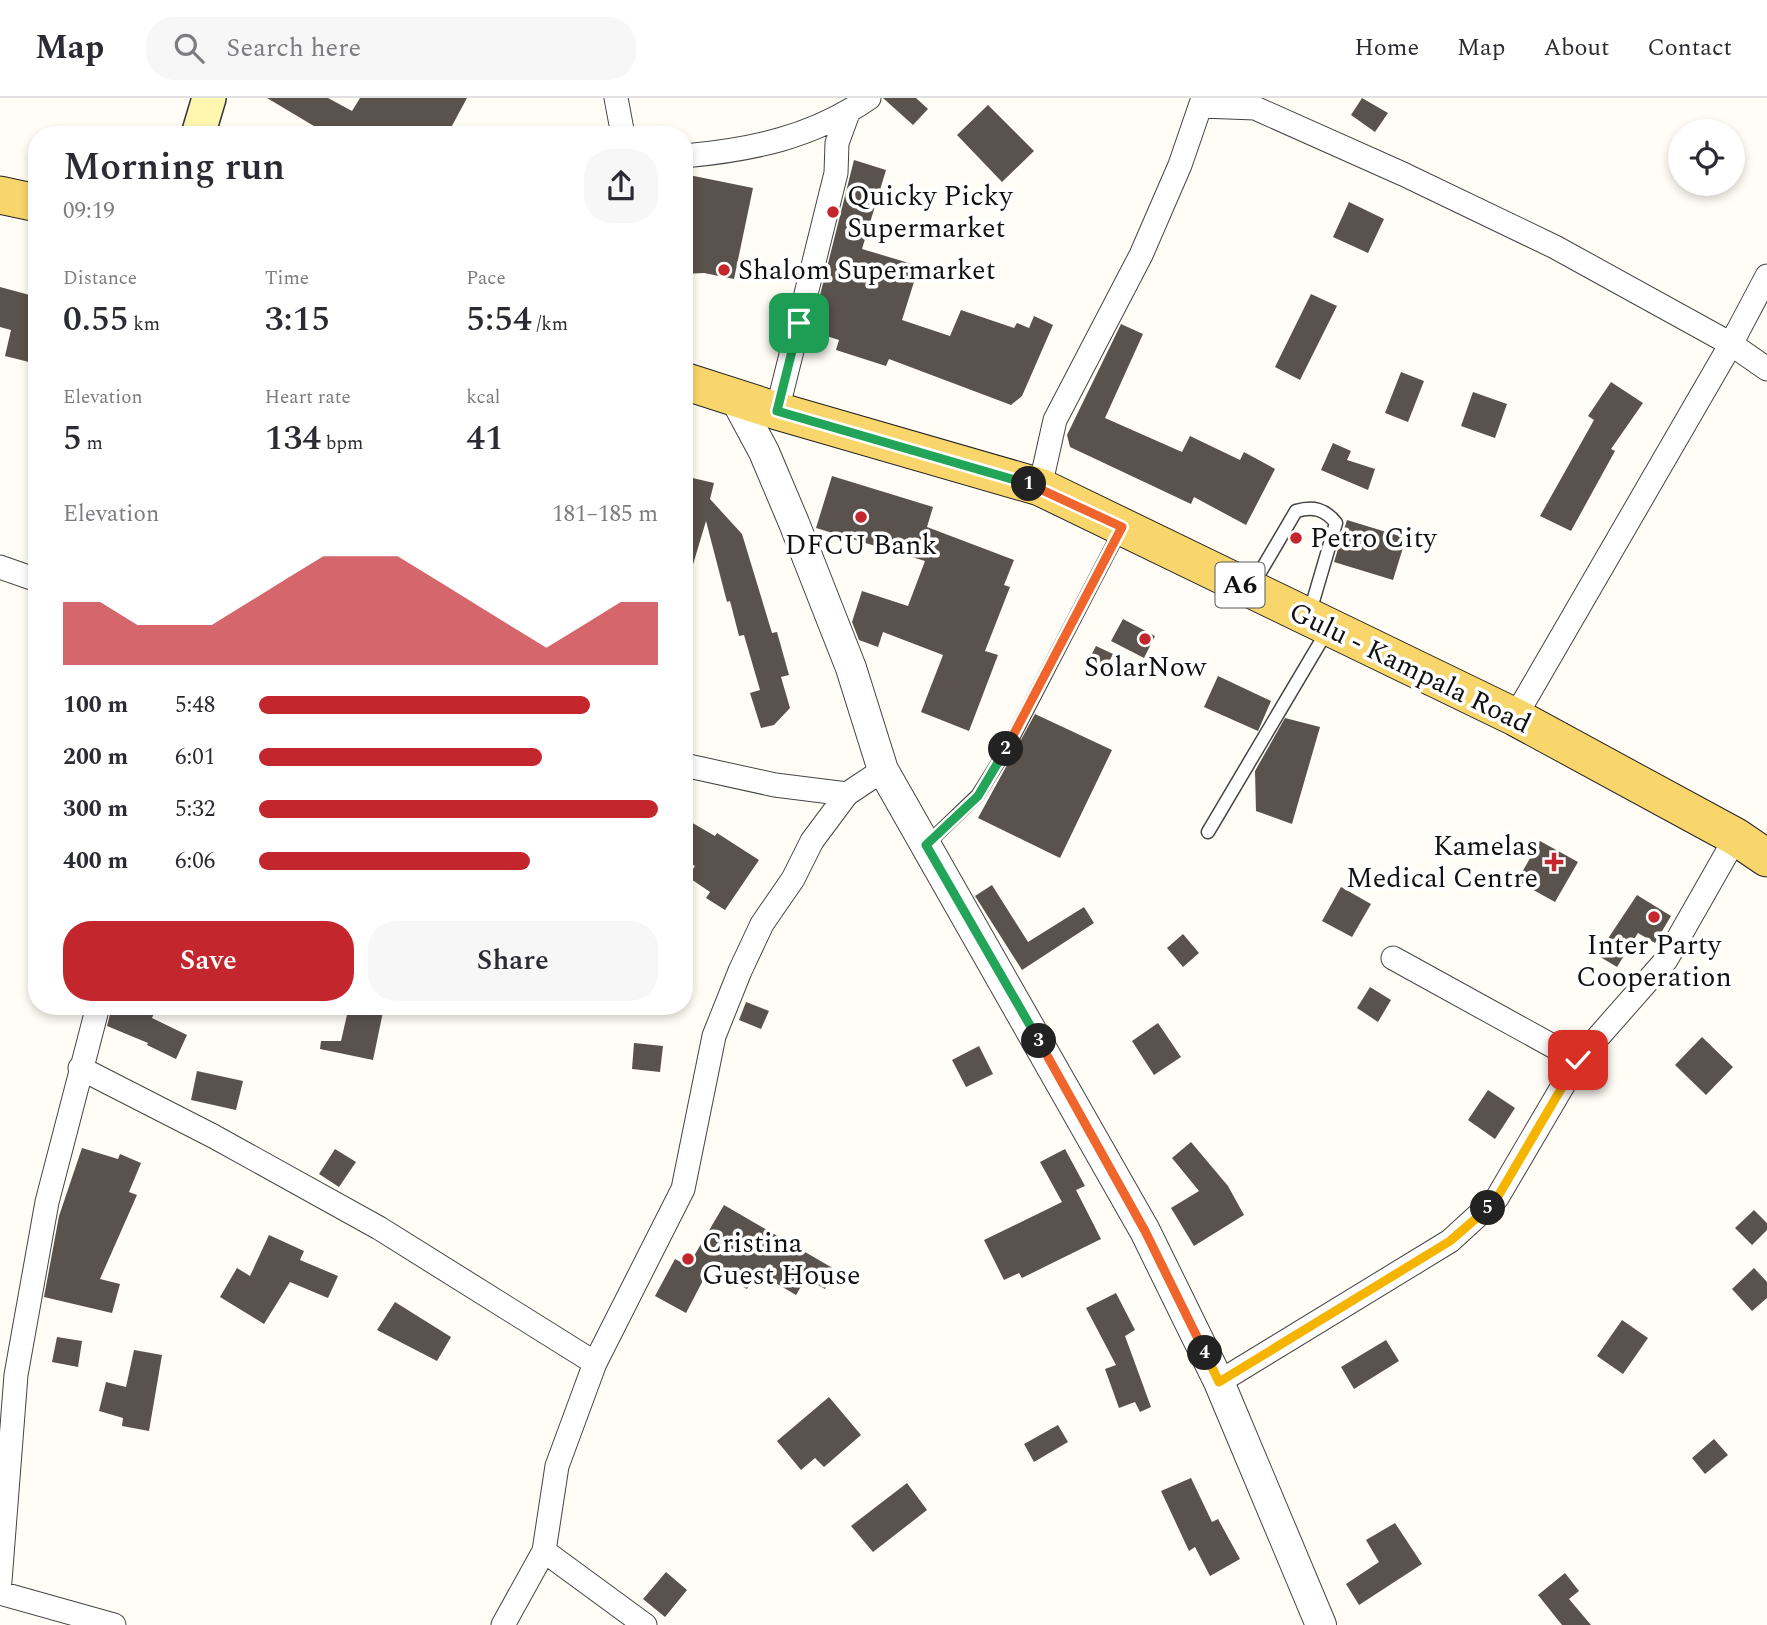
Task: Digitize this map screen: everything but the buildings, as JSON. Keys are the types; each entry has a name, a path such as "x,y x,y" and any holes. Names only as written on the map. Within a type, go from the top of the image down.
{"main road":[{"path":"201,126 209,98"},
{"path":"0,195 28,201"},
{"name":"Gulu - Kampala Road","path":"693,384 1040,487 1515,717 1735,837 1767,858"}],"street":[{"path":"616,98 621,126"},
{"path":"693,155 769,145 807,132 848,113 869,98"},
{"path":"1040,487 1055,420 1142,255 1203,102 1255,108 1555,247 1731,344 1767,369"},
{"path":"777,411 836,173 836,143 848,113"},
{"path":"1515,717 1731,344 1767,275"},
{"path":"735,398 764,452 804,547 851,668 883,770 1145,1231 1219,1382 1321,1625"},
{"path":"0,567 28,577"},
{"path":"693,767 775,785 847,794"},
{"path":"503,1625 544,1551 556,1466 595,1363 683,1189 714,1036 740,971 762,924 793,879 812,841 847,794 883,770"},
{"path":"1219,1382 1450,1241 1475,1222 1497,1198 1578,1060 1666,960 1735,837"},
{"path":"1393,958 1578,1060"},
{"path":"0,1581 16,1375 47,1202 95,1015"},
{"path":"80,1068 213,1136 379,1228 595,1363"},
{"path":"544,1551 645,1625"},
{"path":"0,1593 114,1625"}],"lane":[{"path":"1208,832 1319,623 1336,523 1329,513 1309,507 1296,511 1250,589"},
{"path":"926,845 978,796 1003,755 1122,527"}],"place":[{"name":"Quicky Picky Supermarket","path":"833,212"},
{"name":"Shalom Supermarket","path":"724,270"},
{"name":"DFCU Bank","path":"861,517"},
{"name":"Petro City","path":"1296,538"},
{"name":"SolarNow","path":"1145,639"},
{"name":"Kamelas Medical Centre","path":"1554,862"},
{"name":"Inter Party Cooperation","path":"1654,917"},
{"name":"Cristina Guest House","path":"688,1259"}],"route":[{"path":"799,323 777,411 1040,487 1122,527 1009,744 978,796 926,845 1145,1231 1219,1382 1450,1241 1475,1222 1497,1198 1578,1060"}]}
